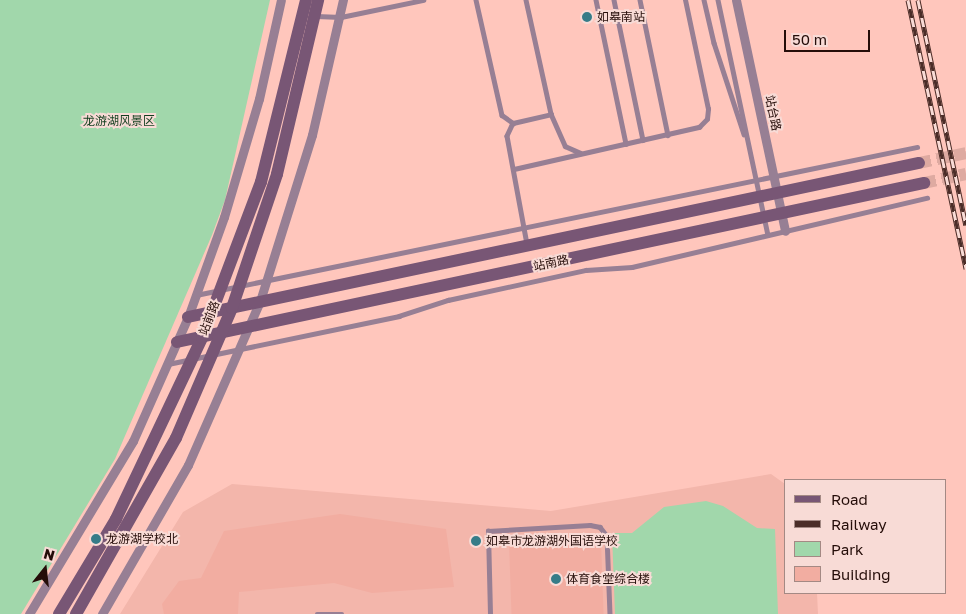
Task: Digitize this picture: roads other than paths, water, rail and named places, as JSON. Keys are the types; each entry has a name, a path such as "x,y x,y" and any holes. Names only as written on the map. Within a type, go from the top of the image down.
{"street":[{"path":"29,614 133,441 188,317 259,99 281,0"},
{"name":"站前路","path":"59,614 116,519 202,338 260,182 306,0"},
{"name":"站前路","path":"76,614 176,438 222,334 278,174 318,0"},
{"path":"102,614 188,465 260,301 312,136 341,17 343,0"},
{"name":"站台路","path":"736,0 785,231"},
{"name":"站南路","path":"188,317 528,248 919,163"},
{"name":"站南路","path":"177,342 222,334 924,183"}],"lane":[{"path":"315,16 341,17 423,0"},
{"path":"476,0 502,115 513,123 551,114"},
{"path":"526,0 551,114 565,146 582,153"},
{"path":"596,0 626,144"},
{"path":"614,0 643,140"},
{"path":"640,0 668,135"},
{"path":"514,169 699,127 707,119 685,0"},
{"path":"704,0 714,43 750,150"},
{"path":"718,0 768,235"},
{"path":"513,123 507,136 528,248"},
{"path":"196,295 525,229 917,147"},
{"path":"168,364 399,316 476,294 586,270 632,267 927,198"},
{"path":"490,614 488,531 590,525 600,527 607,536 610,614"},
{"path":"317,614 342,614"}],"tunnel":[{"path":"919,163 966,153"},
{"path":"924,183 966,174"}],"railway":[{"path":"908,0 966,269"},
{"path":"918,0 966,225"}],"place":[{"name":"如皋南站","path":"587,17"},
{"name":"龙游湖学校北","path":"96,539"},
{"name":"如皋市龙游湖外国语学校","path":"476,541"},
{"name":"体育食堂综合楼","path":"556,579"}],"park label":[{"name":"龙游湖风景区","path":"119,121"}]}
